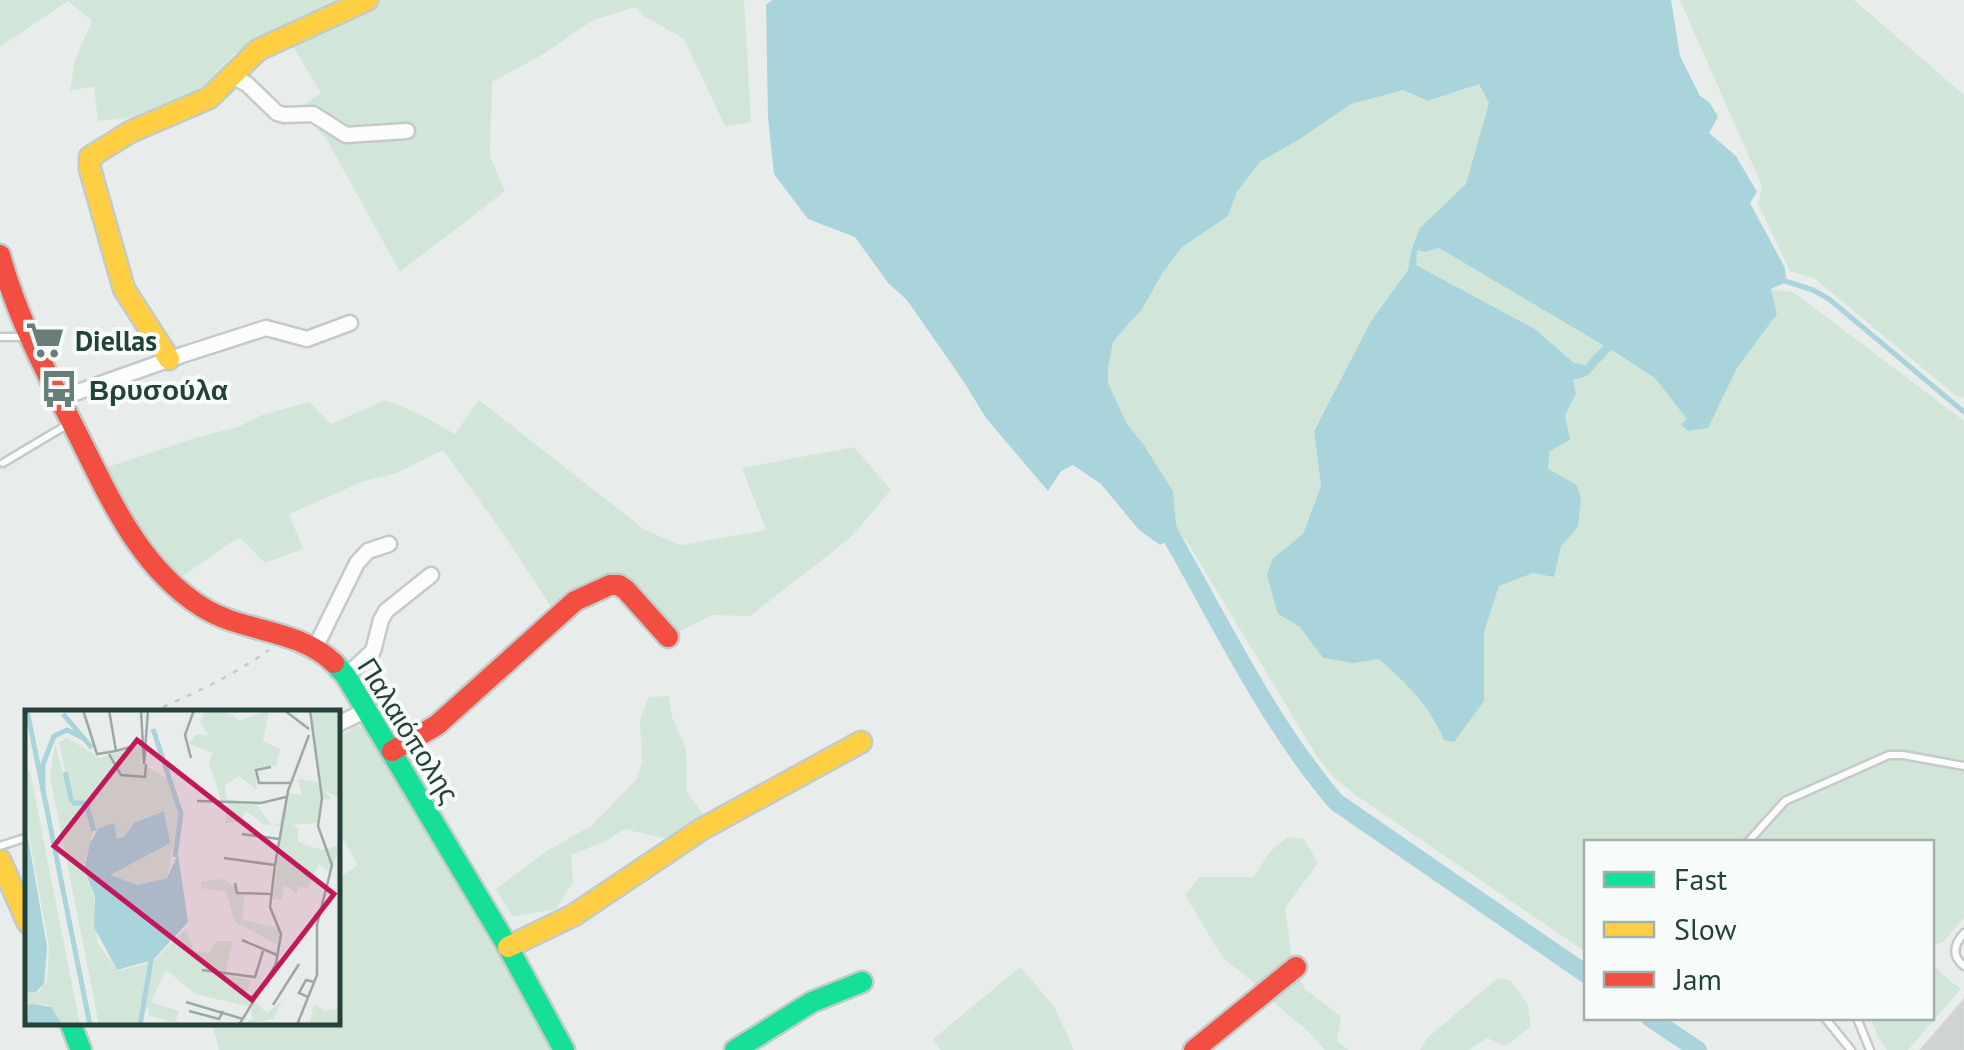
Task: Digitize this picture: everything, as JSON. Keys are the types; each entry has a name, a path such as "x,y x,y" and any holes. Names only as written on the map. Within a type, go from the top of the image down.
{"street":[{"path":"169,359 124,288 89,162 94,153 130,132 208,98 258,50 366,0"},
{"path":"231,76 247,84 277,113 313,114 346,135 407,131"},
{"name":"Παλαιόπολης","path":"0,255 28,338 124,525 160,572 187,596 244,626 315,648 336,664 368,710 508,947 564,1050"},
{"path":"58,399 266,328 307,339 350,323"},
{"path":"315,648 357,563 368,551 390,544"},
{"path":"346,676 373,651 386,611 431,575"},
{"path":"392,751 437,725 575,602 610,585 626,590 668,638"},
{"path":"340,723 368,710"},
{"path":"508,947 574,915 702,829 861,742"},
{"path":"0,860 25,915"},
{"path":"1194,1050 1296,967"},
{"path":"736,1050 810,1003 862,982"},
{"path":"71,1025 82,1050"}],"lane":[{"path":"0,337 28,338"},
{"path":"3,463 71,423"},
{"path":"1750,840 1785,801 1889,755 1964,766"},
{"path":"0,846 25,838"},
{"path":"1964,933 1954,952 1964,966"},
{"path":"1828,1020 1850,1050"},
{"path":"1859,1020 1870,1050"}],"path":[{"path":"155,710 236,673 286,637"}],"green space":[{"path":"0,0 356,0 235,53 193,96 142,116 98,121 94,87 70,90 75,60 92,21 68,1 0,47"},
{"path":"376,0 744,0 751,122 725,126 684,39 635,7 593,20 545,53 492,82 490,156 505,191 400,272 327,140 298,108 321,93 289,40"},
{"path":"1680,0 1854,0 1964,95 1964,398 1955,395 1814,278 1790,271 1758,204 1762,186"},
{"path":"1479,84 1490,102 1466,185 1420,228 1408,270 1371,321 1314,430 1321,486 1303,534 1273,558 1278,614 1300,627 1323,658 1353,663 1379,659 1416,695 1444,739 1483,701 1484,631 1499,586 1533,573 1578,527 1564,479 1548,470 1550,451 1569,440 1565,415 1576,394 1572,380 1587,376 1610,350 1655,378 1688,419 1708,428 1737,368 1777,314 1771,289 1793,292 1964,421 1964,918 1937,944 1934,952 1934,840 1584,840 1584,951 1335,779 1318,758 1186,540 1177,534 1173,491 1127,424 1108,383 1113,342 1135,318 1181,248 1228,216 1237,192 1260,162 1351,104 1403,89 1428,101"},
{"path":"1439,248 1604,345 1585,365 1574,363 1535,329 1416,265 1416,249 1425,252"},
{"path":"385,400 455,434 479,400 645,530 681,545 766,530 742,468 854,447 891,490 850,538 750,616 712,615 675,634 624,581 554,611 443,450 397,473 364,481 289,514 303,549 265,563 239,537 177,580 139,531 104,468 309,402 331,424"},
{"path":"669,696 672,717 686,749 687,793 705,816 672,840 624,829 571,855 573,882 556,909 513,917 496,889 545,852 591,826 637,779 642,761 640,719 649,697"},
{"path":"357,726 371,736 479,914 554,1050 219,1050 213,1025 340,1025 340,877 358,865 340,834 340,737"},
{"path":"1287,837 1304,839 1318,863 1285,908 1293,966 1305,989 1341,1016 1337,1041 1349,1050 1325,1050 1223,958 1185,895 1199,877 1254,877 1269,853"},
{"path":"1934,959 1939,970 1961,989 1908,1050 1887,1050 1872,1020 1934,1020"},
{"path":"1020,967 1054,1006 1074,1050 941,1050 933,1039"},
{"path":"1498,978 1511,981 1528,1005 1531,1026 1506,1046 1487,1038 1469,1050 1420,1050 1427,1038"}],"water":[{"path":"772,0 1671,0 1680,56 1700,96 1710,103 1718,117 1709,133 1736,156 1757,192 1750,203 1785,268 1786,282 1771,289 1777,314 1737,368 1708,428 1687,431 1681,424 1687,419 1655,378 1611,350 1587,376 1573,380 1576,394 1565,415 1570,440 1550,451 1548,469 1577,485 1581,500 1578,527 1561,546 1554,577 1533,573 1499,586 1484,632 1484,701 1454,742 1444,740 1416,696 1379,659 1353,663 1323,658 1300,627 1278,614 1267,575 1273,558 1303,534 1321,486 1314,431 1371,321 1408,270 1420,228 1466,184 1489,103 1479,84 1428,101 1403,90 1351,104 1260,162 1237,192 1228,216 1181,248 1142,309 1113,342 1108,383 1127,424 1173,491 1177,534 1160,545 1139,530 1101,484 1073,465 1061,471 1048,491 986,418 907,300 888,283 855,237 808,219 774,174 768,118 766,5","holes":["1439,248 1603,345 1585,365 1574,363 1535,329 1416,265 1417,250"]}],"building":[{"path":"1964,1000 1964,1050 1921,1050"}],"waterway":[{"path":"1782,280 1829,299 1964,412"},
{"path":"1162,516 1269,708 1336,802 1584,973"},
{"path":"1653,1020 1698,1050"}],"traffic: fast":[{"path":"334,663 346,676 508,947 564,1050"},
{"path":"735,1050 812,1002 862,982"},
{"path":"71,1025 81,1050"}],"traffic: slow":[{"path":"169,359 124,289 90,157 130,132 209,98 258,50 367,0"},
{"path":"508,947 574,915 702,829 861,742"},
{"path":"0,860 25,916"}],"traffic: jam":[{"path":"0,255 43,365 113,503 142,550 180,591 202,607 235,622 304,643 334,663"},
{"path":"392,751 437,725 575,601 610,585 626,590 668,637"},
{"path":"1194,1050 1296,967"}],"place":[{"name":"Diellas","path":"45,340"},
{"name":"Βρυσούλα","path":"59,389"}]}
